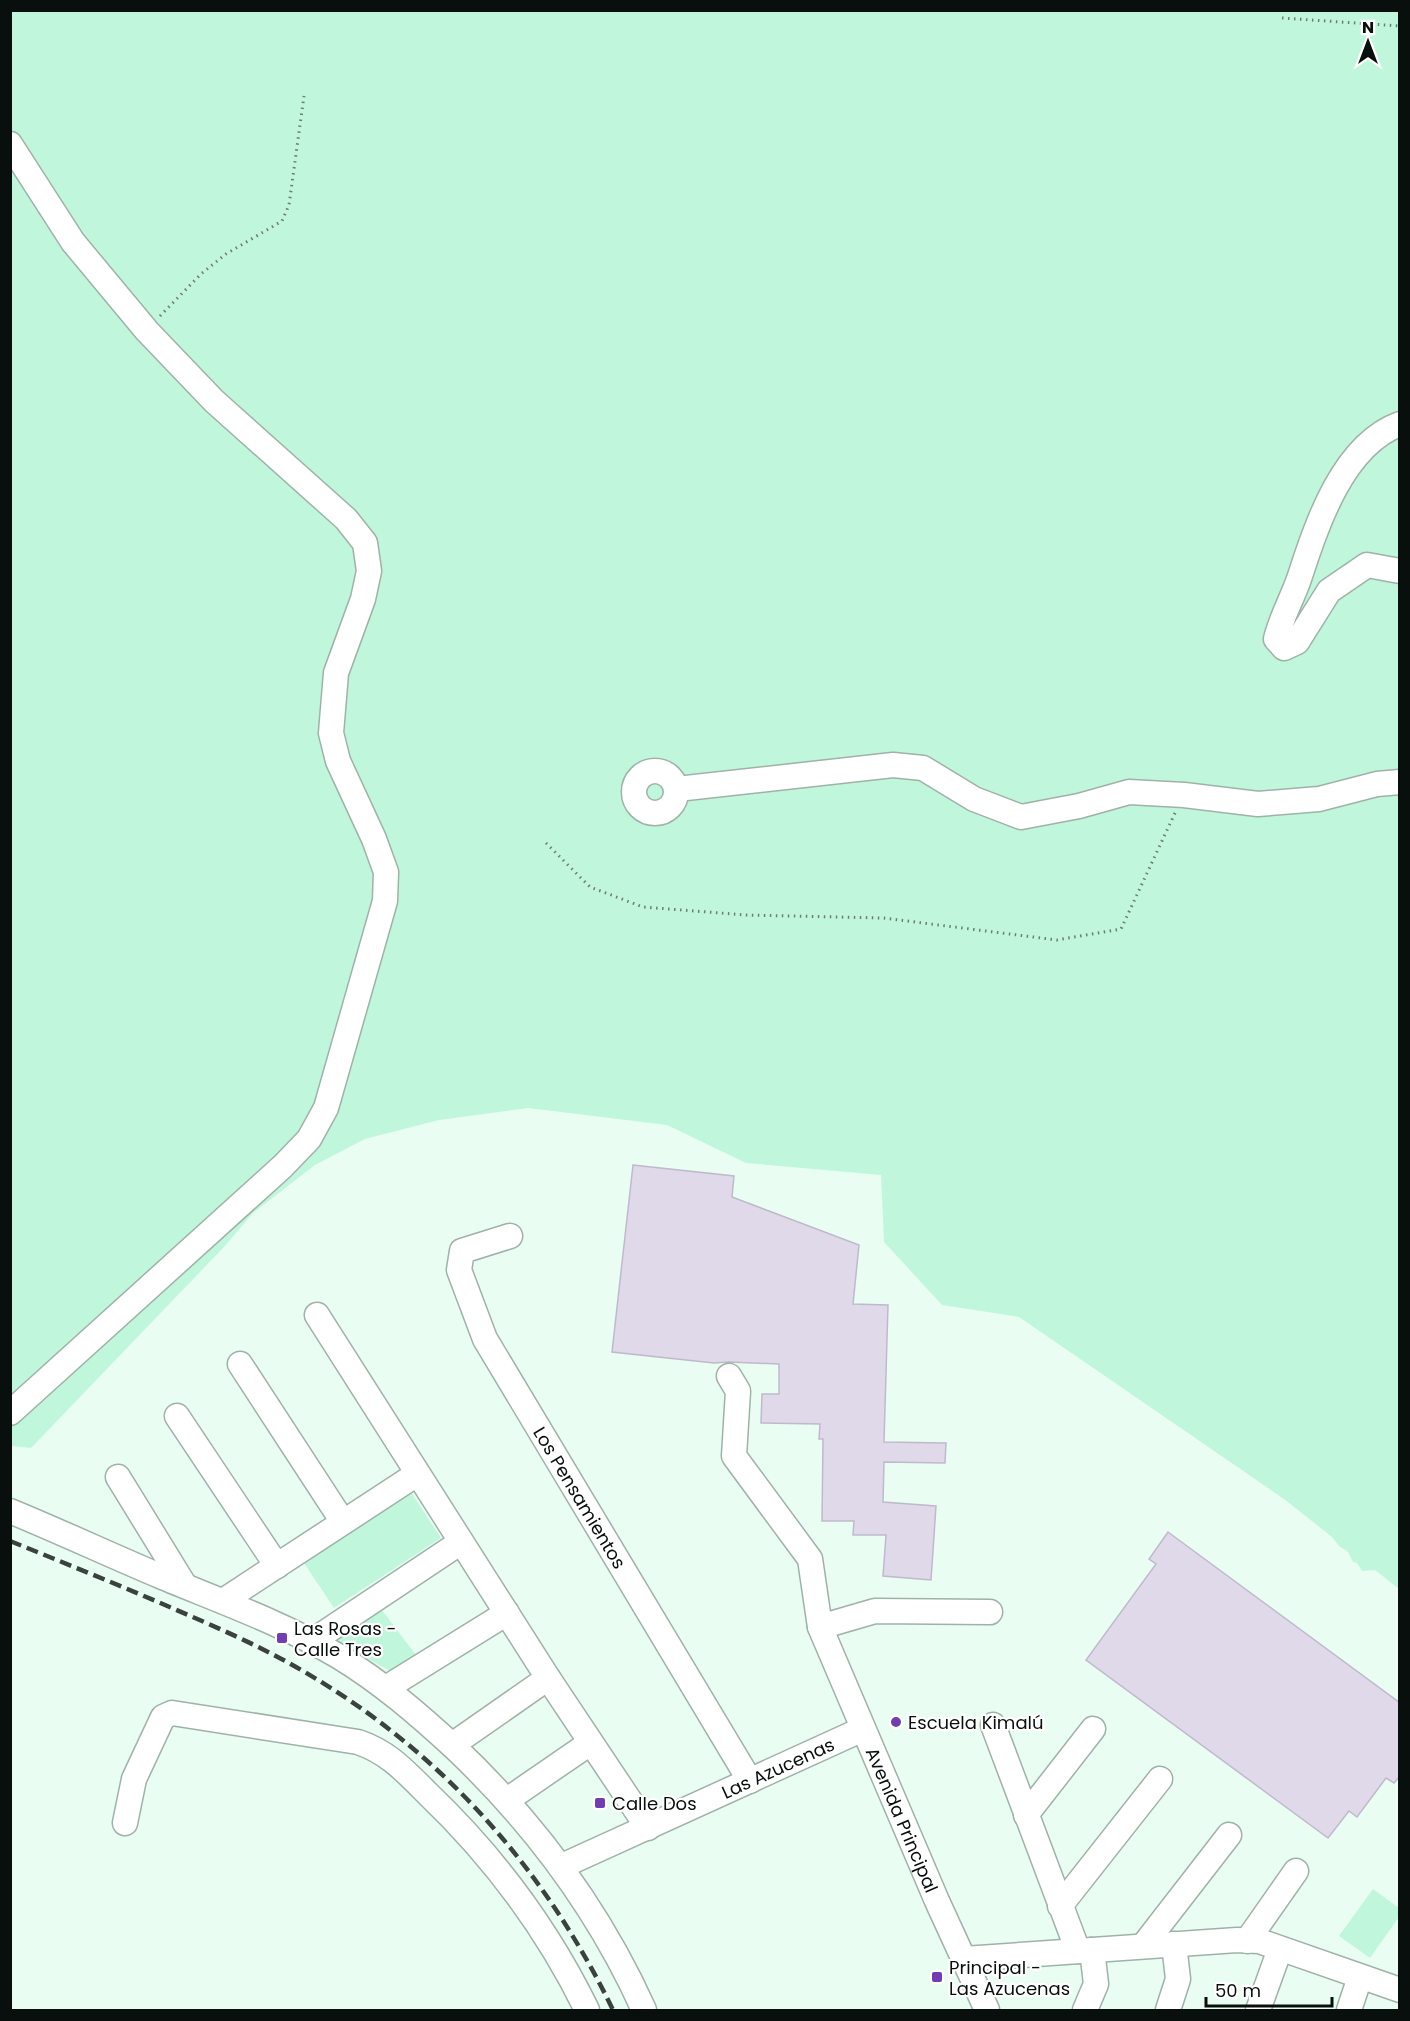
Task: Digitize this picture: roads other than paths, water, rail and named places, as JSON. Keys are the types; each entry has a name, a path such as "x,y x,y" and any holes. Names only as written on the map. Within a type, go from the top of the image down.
{"street":[{"path":"10,144 73,242 147,331 214,400 346,519 365,543 369,571 363,600 336,673 331,733 338,761 374,839 386,872 385,901 326,1108 309,1139 283,1166 10,1413"},
{"path":"1400,424 1387,428 1364,449 1347,470 1336,489 1317,525 1276,639 1284,648 1297,642 1329,591 1367,566 1400,571"},
{"path":"677,789 893,765 923,768 974,799 1021,817 1079,806 1129,792 1184,795 1258,804 1319,799 1377,784 1400,782"},
{"name":"Los Pensamientos","path":"510,1236 462,1251 459,1270 484,1339 750,1781"},
{"path":"317,1315 548,1678 648,1828"},
{"path":"240,1364 343,1522"},
{"name":"Avenida Principal","path":"729,1376 738,1391 734,1456 810,1559 820,1627 937,1901 987,2010"},
{"path":"177,1416 277,1566"},
{"path":"223,1601 417,1474"},
{"path":"118,1477 185,1586"},
{"path":"10,1511 223,1601 311,1642 354,1666 386,1688 431,1725 507,1800 561,1866 618,1956 644,2010"},
{"path":"311,1642 461,1542"},
{"path":"820,1627 875,1611 990,1612"},
{"path":"386,1688 507,1613"},
{"path":"452,1745 548,1678"},
{"path":"125,1822 134,1779 140,1764 164,1716 172,1713 358,1742 375,1748 396,1763 455,1819 506,1878 550,1945 587,2010"},
{"path":"993,1725 1060,1906 1085,1950 1096,1984 1085,2010"},
{"name":"Las Azucenas","path":"561,1866 863,1729"},
{"path":"1026,1815 1093,1729"},
{"path":"507,1800 590,1743"},
{"path":"1060,1906 1160,1779"},
{"path":"1143,1946 1229,1835"},
{"path":"1247,1941 1296,1871"},
{"path":"964,1959 1174,1944 1259,1941 1400,1990"},
{"path":"1168,2010 1178,1978 1174,1944"},
{"path":"1258,2010 1280,1949"},
{"path":"1349,2010 1360,1977"}],"railway":[{"path":"10,1541 165,1605 264,1650 347,1699 395,1734 440,1772 481,1814 519,1859 554,1906 613,2010"}],"place":[{"name":"Las Rosas - Calle Tres","path":"282,1638"},
{"name":"Escuela Kimalú","path":"896,1722"},
{"name":"Calle Dos","path":"600,1803"},
{"name":"Principal - Las Azucenas","path":"937,1977"}]}
